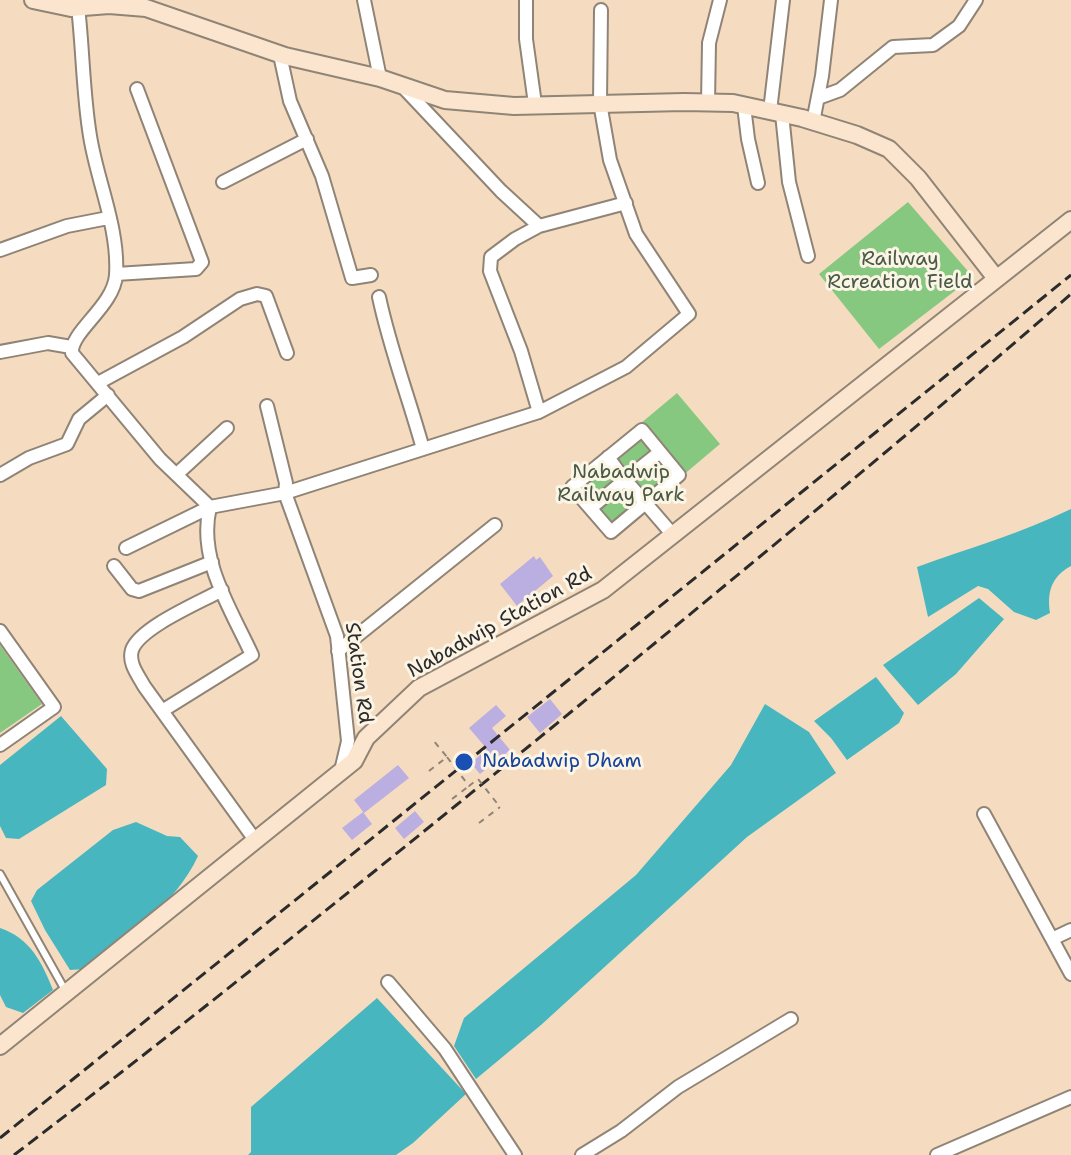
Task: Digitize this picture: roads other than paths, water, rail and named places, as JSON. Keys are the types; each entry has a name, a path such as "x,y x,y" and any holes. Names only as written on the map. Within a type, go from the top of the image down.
{"main road":[{"path":"39,1 78,7 145,4 280,55 380,78 457,102 480,105 708,103 744,106 813,122 889,149 903,161 995,277"},
{"name":"Nabadwip Station Rd","path":"0,1046 354,761 366,738 419,688 603,590 995,277 1071,220"}],"street":[{"path":"364,0 380,78"},
{"path":"526,0 527,48 535,104"},
{"path":"708,103 709,43 720,0"},
{"path":"783,0 776,113 808,256"},
{"path":"813,122 831,0"},
{"path":"818,98 840,90 893,47 933,45 959,26 976,0"},
{"path":"78,7 89,135 115,248 116,274 108,300 71,347 72,353 160,459 210,507"},
{"path":"126,548 210,507 285,493 539,412 626,367 689,314 636,234 610,160 600,103 601,10"},
{"path":"280,55 290,101 322,176 352,278 371,275"},
{"path":"402,86 501,191 539,226"},
{"path":"116,274 196,269 202,262 137,89"},
{"path":"744,106 758,183"},
{"path":"223,182 307,139"},
{"path":"539,412 489,264 491,257 539,226 626,203"},
{"path":"0,250 67,226 108,218"},
{"path":"98,383 183,337 240,299 257,294 266,296 287,353"},
{"path":"379,297 393,355 409,397 423,449"},
{"path":"0,352 48,343 71,347"},
{"path":"0,475 29,458 67,444 79,419 108,395"},
{"name":"Station Rd","path":"267,406 286,483 285,493 337,636 348,741 341,771"},
{"path":"177,474 227,428"},
{"path":"642,430 679,475 611,532 572,487 608,457 642,430"},
{"path":"591,508 660,452"},
{"path":"608,457 673,535"},
{"path":"162,711 252,655 212,562 205,526 210,507"},
{"path":"338,651 495,525"},
{"path":"114,566 132,589 139,591 212,562"},
{"path":"222,590 143,634 132,650 131,659 137,675 255,840"},
{"path":"0,631 54,707 0,745"},
{"path":"984,814 1071,974"},
{"path":"1052,939 1071,930"},
{"path":"388,982 445,1049 515,1155"},
{"path":"582,1155 621,1131 678,1087 791,1019"},
{"path":"937,1155 1071,1097"}],"lane":[{"path":"0,874 66,993"}],"water":[{"path":"1071,509 1071,566 1059,575 1052,586 1050,613 1036,620 1014,612 988,589 978,586 928,617 917,567"},
{"path":"979,598 1004,619 956,674 918,705 883,665"},
{"path":"876,677 904,713 899,723 847,760 814,721"},
{"path":"765,704 809,732 836,773 747,837 541,1025 476,1079 454,1046 464,1018 636,875 731,765"},
{"path":"61,716 107,769 106,785 19,839 6,838 0,826 0,765"},
{"path":"136,822 167,836 180,837 198,856 177,890 149,918 85,969 70,970 31,901 37,890 113,830"},
{"path":"0,928 19,938 34,952 53,990 23,1013 6,1007 0,995"},
{"path":"377,998 466,1094 396,1155 248,1155 251,1152 251,1107"}],"railway":[{"path":"0,1138 1071,275"},
{"path":"14,1155 235,983 598,690 1071,294"}],"place":[{"name":"Nabadwip Dham","path":"464,762"}],"park label":[{"name":"Railway Rcreation Field","path":"900,272"},
{"name":"Nabadwip Railway Park","path":"621,484"}]}
